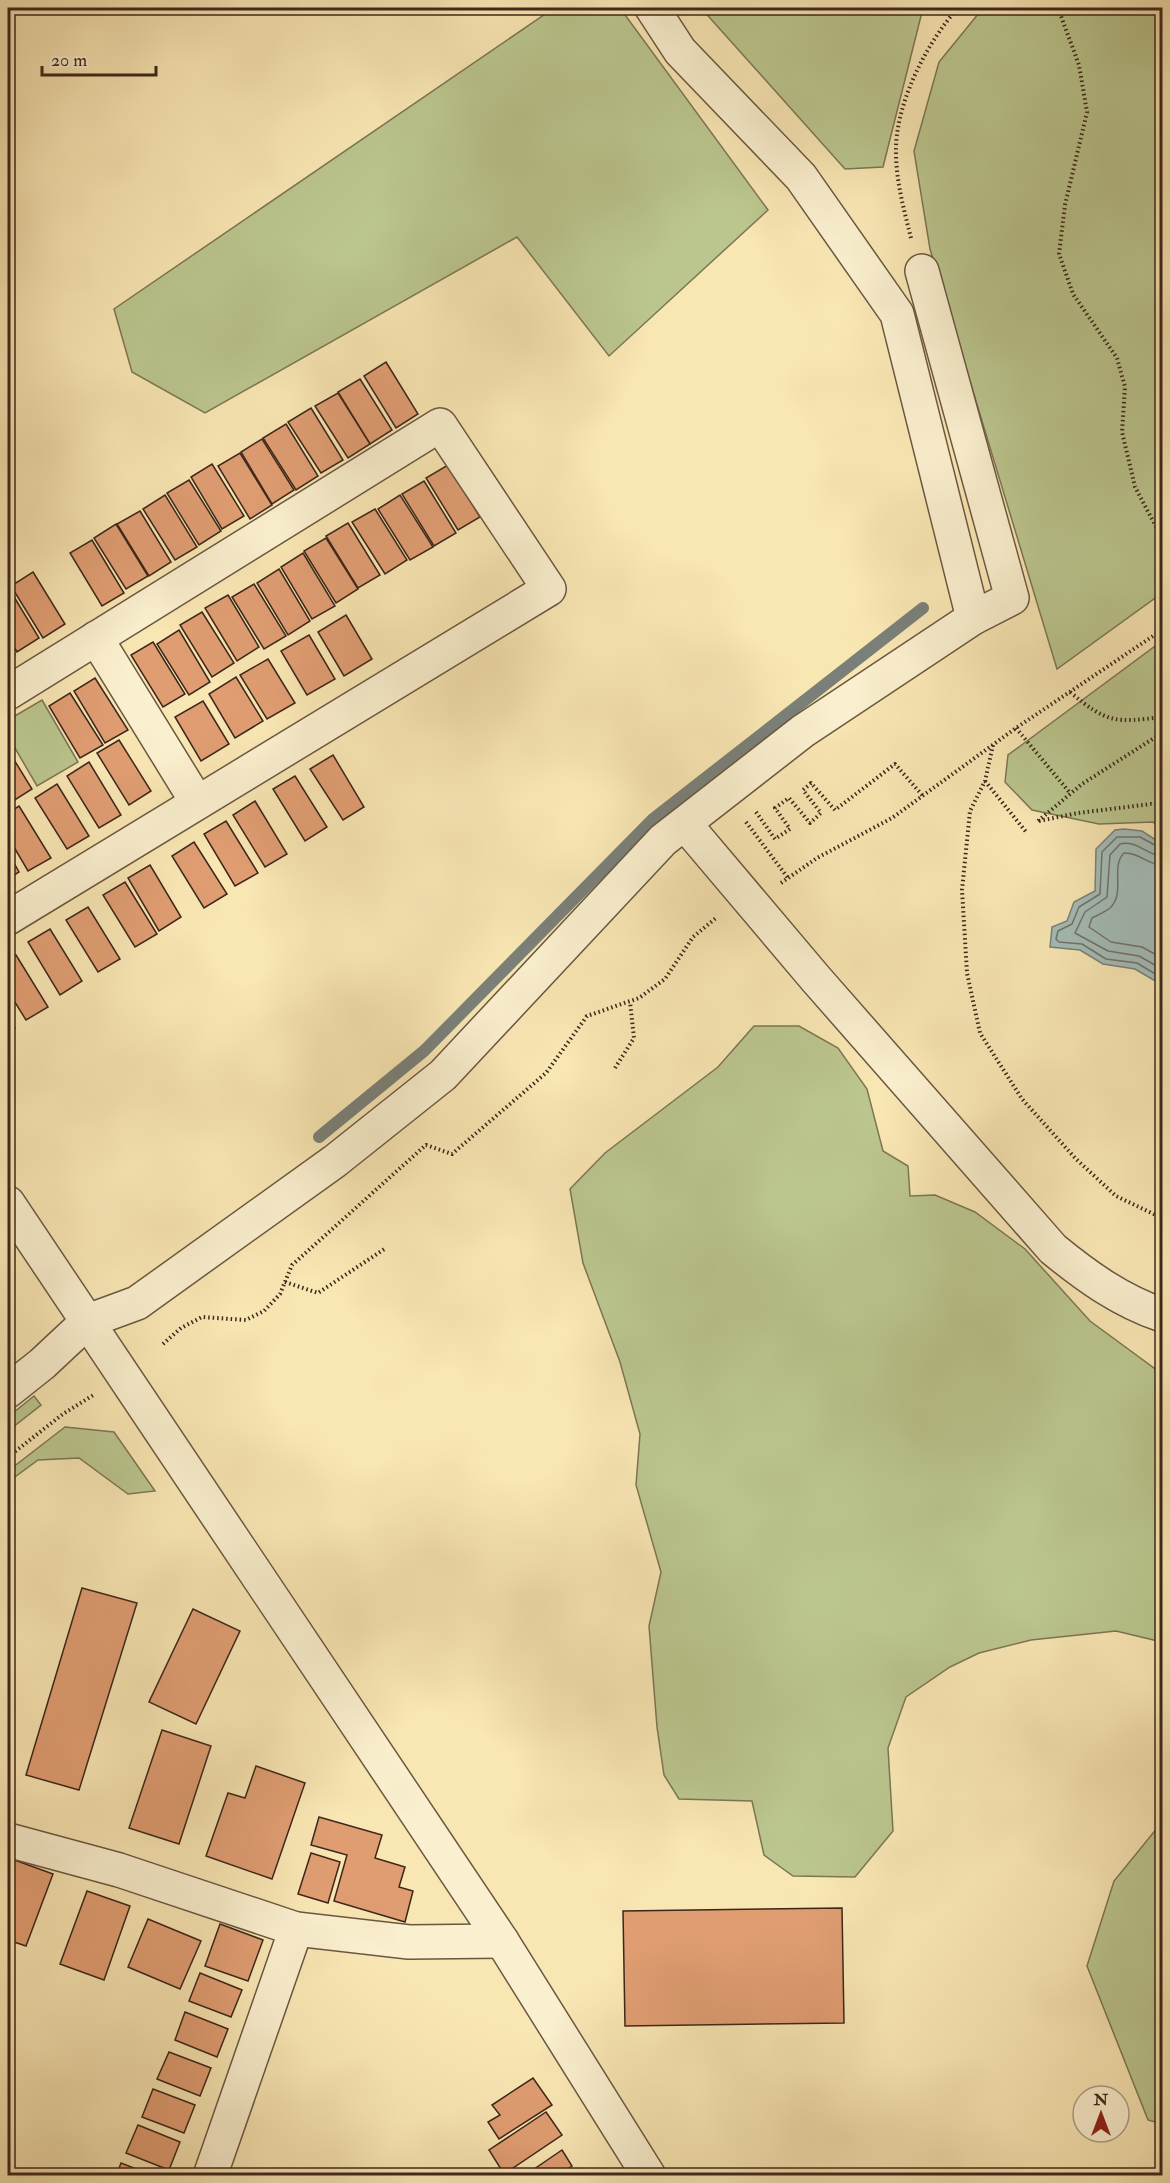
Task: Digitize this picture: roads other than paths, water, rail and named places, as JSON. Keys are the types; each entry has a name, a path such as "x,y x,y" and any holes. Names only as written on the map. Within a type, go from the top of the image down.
{"street":[{"path":"651,8 680,51 801,177 897,314 973,618"},
{"path":"8,1391 42,1364 88,1321 136,1302 335,1161 443,1075 663,840 803,731 973,618 1012,598 922,271"},
{"path":"8,693 440,425 549,589 8,918"},
{"path":"96,638 197,802"},
{"path":"685,824 1053,1250 1093,1282 1144,1309 1162,1315"},
{"path":"8,1203 88,1321 122,1377 502,1941 649,2175"},
{"path":"8,1840 119,1870 296,1929 409,1942 502,1941"},
{"path":"210,2175 296,1929"}],"water":[{"path":"1115,830 1142,831 1162,844 1162,985 1135,969 1103,964 1080,950 1050,947 1052,927 1067,921 1074,902 1095,891 1096,849"}],"waterway":[{"path":"319,1137 424,1051 653,819 923,608"}]}
